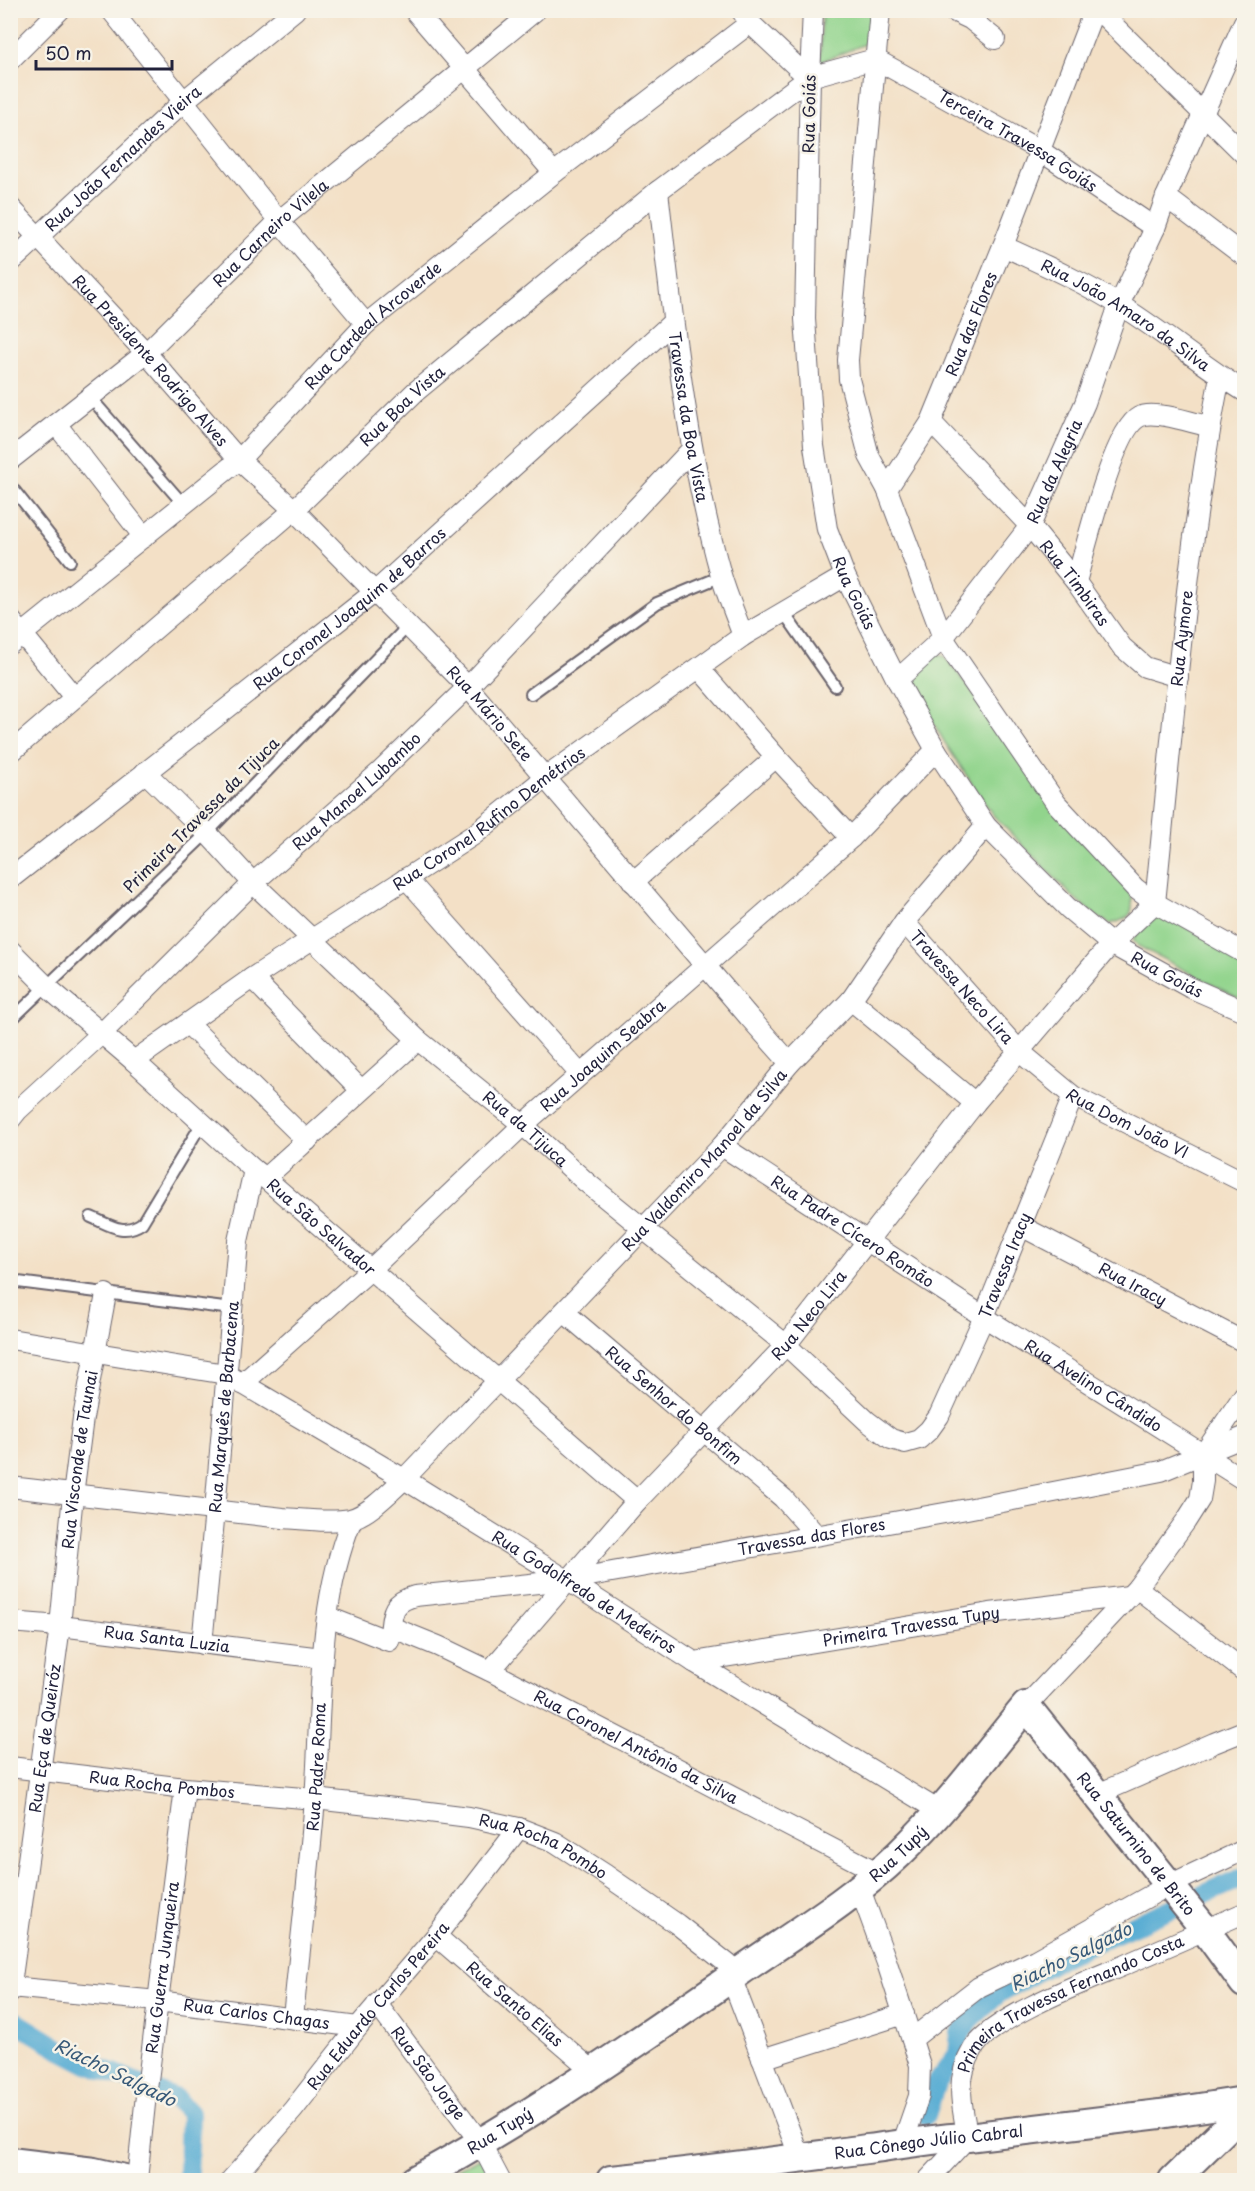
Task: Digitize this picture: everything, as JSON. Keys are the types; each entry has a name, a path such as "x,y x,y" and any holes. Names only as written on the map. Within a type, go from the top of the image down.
{"street":[{"path":"10,60 60,10"},
{"path":"111,10 279,221 366,324"},
{"name":"Rua João Fernandes Vieira","path":"10,263 184,100 295,10"},
{"path":"414,10 554,173"},
{"name":"Rua Carneiro Vilela","path":"10,460 146,353 279,221 537,10"},
{"name":"Rua Goiás","path":"813,10 805,319 814,446 827,529 845,576 897,680 936,750 986,826 1068,908 1110,944 1189,987 1245,1011"},
{"path":"880,10 848,360 849,379 867,447 887,489 943,638 1056,803 1135,888 1155,903 1245,952"},
{"path":"951,10 970,19 995,39"},
{"path":"1096,10 1245,154"},
{"name":"Rua das Flores","path":"887,489 931,422 1096,10"},
{"path":"746,17 810,77 875,59"},
{"name":"Rua Cardeal Arcoverde","path":"14,633 144,537 239,460 366,324 746,17"},
{"name":"Rua da Alegria","path":"897,680 943,638 1029,525 1084,403 1119,305 1245,22"},
{"name":"Terceira Travessa Goiás","path":"875,59 1039,150 1155,228"},
{"name":"Rua Boa Vista","path":"10,753 294,510 415,392 658,191 810,77"},
{"name":"Travessa da Boa Vista","path":"658,191 673,322 692,449 722,576 743,636"},
{"path":"1166,197 1245,256"},
{"name":"Rua Presidente Rodrigo Alves","path":"10,207 146,353 239,460 294,510"},
{"name":"Rua João Amaro da Silva","path":"1003,246 1068,275 1119,305 1245,391"},
{"name":"Rua Coronel Joaquim de Barros","path":"10,879 375,592 673,322"},
{"name":"Rua Aymore","path":"1155,903 1178,677 1210,427 1220,376"},
{"path":"1076,582 1114,456 1130,424 1138,417 1158,415 1210,427"},
{"name":"Rua Timbiras","path":"931,422 1029,525 1076,582 1122,647 1145,667 1178,677"},
{"path":"56,424 144,537"},
{"name":"Rua Manoel Lubambo","path":"10,1120 101,1034 253,883 381,771 468,687 692,449"},
{"name":"Rua Mário Sete","path":"294,510 468,687 790,1063"},
{"name":"Rua Coronel Rufino Demétrios","path":"134,1061 252,978 475,834 544,778 743,636 784,614 845,576"},
{"path":"14,633 75,697"},
{"path":"699,668 850,838"},
{"name":"Rua Joaquim Seabra","path":"234,1379 370,1270 523,1125 850,838 936,750"},
{"path":"633,882 776,757"},
{"name":"Rua da Tijuca","path":"145,772 207,833 253,883 418,1040 523,1125 586,1182 786,1345 867,1421 891,1439 905,1443 919,1439 929,1430"},
{"name":"Rua Valdomiro Manoel da Silva","path":"352,1519 378,1503 404,1479 722,1146 790,1063 851,1000 904,922 986,826"},
{"path":"405,878 580,1074"},
{"name":"Rua Neco Lira","path":"490,1671 637,1502 786,1345 975,1103 1110,944 1155,903"},
{"name":"Travessa Neco Lira","path":"904,922 1020,1052"},
{"name":"Rua São Salvador","path":"10,950 47,987 637,1502"},
{"path":"252,978 362,1090"},
{"path":"851,1000 975,1103"},
{"path":"188,1024 307,1142"},
{"path":"260,1174 307,1142 418,1040"},
{"name":"Rua Dom João VI","path":"1020,1052 1072,1096 1243,1178"},
{"name":"Travessa Iracy","path":"929,1430 939,1416 984,1317 1072,1096"},
{"name":"Rua Padre Cícero Romão","path":"722,1146 984,1317"},
{"name":"Rua Marquês de Barbacena","path":"202,1644 215,1510 234,1379 232,1309 238,1241 260,1174"},
{"name":"Rua Iracy","path":"1021,1226 1245,1342"},
{"name":"Rua Visconde de Taunai","path":"60,1626 73,1495 94,1351 106,1294"},
{"name":"Rua Senhor do Bonfim","path":"564,1312 783,1498 816,1535"},
{"name":"Rua Avelino Cândido","path":"984,1317 1245,1480"},
{"path":"10,1339 94,1351 234,1379"},
{"name":"Rua Godolfredo de Medeiros","path":"234,1379 404,1479 694,1662 939,1811"},
{"path":"1203,1455 1245,1395"},
{"name":"Travessa das Flores","path":"390,1634 392,1611 395,1606 415,1596 567,1580 816,1535 867,1528 1161,1471 1245,1437"},
{"name":"Rua Tupý","path":"415,2181 467,2152 674,2018 869,1881 939,1811 1026,1706 1133,1592 1200,1499 1203,1455"},
{"path":"10,1487 283,1518 352,1519"},
{"name":"Rua Padre Roma","path":"293,2018 315,1799 322,1658 342,1543 352,1519"},
{"path":"1133,1592 1245,1671"},
{"name":"Primeira Travessa Tupy","path":"694,1662 1133,1592"},
{"name":"Rua Coronel Antônio da Silva","path":"328,1617 438,1646 490,1671 869,1881"},
{"name":"Rua Santa Luzia","path":"10,1622 322,1658"},
{"name":"Rua Eça de Queiróz","path":"10,1992 60,1626"},
{"name":"Rua Saturnino de Brito","path":"1026,1706 1098,1794 1245,1983"},
{"path":"1098,1794 1245,1731"},
{"name":"Rua Rocha Pombos","path":"10,1767 185,1788 315,1799"},
{"name":"Rua Guerra Junqueira","path":"137,2181 185,1788"},
{"name":"Rua Rocha Pombo","path":"315,1799 469,1817 519,1828 555,1842 677,1924 735,1975"},
{"name":"Rua Eduardo Carlos Pereira","path":"231,2181 293,2110 358,2027 435,1936 519,1828"},
{"path":"912,2039 979,1987 1035,1960 1170,1886 1245,1850"},
{"path":"869,1881 888,1963 920,2065 919,2096 904,2145"},
{"name":"Primeira Travessa Fernando Costa","path":"954,2137 962,2071 974,2046 994,2027 1064,1991 1245,1913"},
{"name":"Rua Santo Elias","path":"435,1936 593,2071"},
{"path":"735,1975 762,2059 800,2158"},
{"name":"Rua Carlos Chagas","path":"11,1987 158,2001 358,2027"},
{"name":"Rua São Jorge","path":"377,2004 480,2142 500,2181"},
{"path":"762,2059 904,2013"},
{"name":"Rua Cônego Júlio Cabral","path":"611,2181 683,2174 954,2137 1160,2114 1245,2101"},
{"path":"1173,2181 1245,2111"},
{"path":"928,2181 954,2137"},
{"path":"22,2169 94,2172 129,2181"}],"lane":[{"path":"90,397 184,505"},
{"path":"10,485 70,561"},
{"path":"531,694 657,603 722,576"},
{"path":"784,614 835,686"},
{"name":"Primeira Travessa da Tijuca","path":"10,1021 207,833 409,625"},
{"path":"91,1217 121,1229 132,1229 142,1223 202,1123"},
{"path":"10,1281 232,1309"}],"green space":[{"path":"822,11 873,11 870,42 820,62"},
{"path":"936,653 944,656 1131,892 1132,910 1123,920 1110,924 1096,916 1072,896 992,814 945,743 909,680"},
{"path":"1156,915 1166,916 1244,959 1244,1001 1138,946 1133,940 1138,930"},
{"path":"482,2157 492,2180 433,2180"}],"waterway":[{"name":"Riacho Salgado","path":"926,2115 936,2083 958,2054 960,2033 971,2019 999,1993 1068,1954 1244,1877"},
{"name":"Riacho Salgado","path":"10,2018 88,2064 176,2099 190,2113 188,2180"}]}
